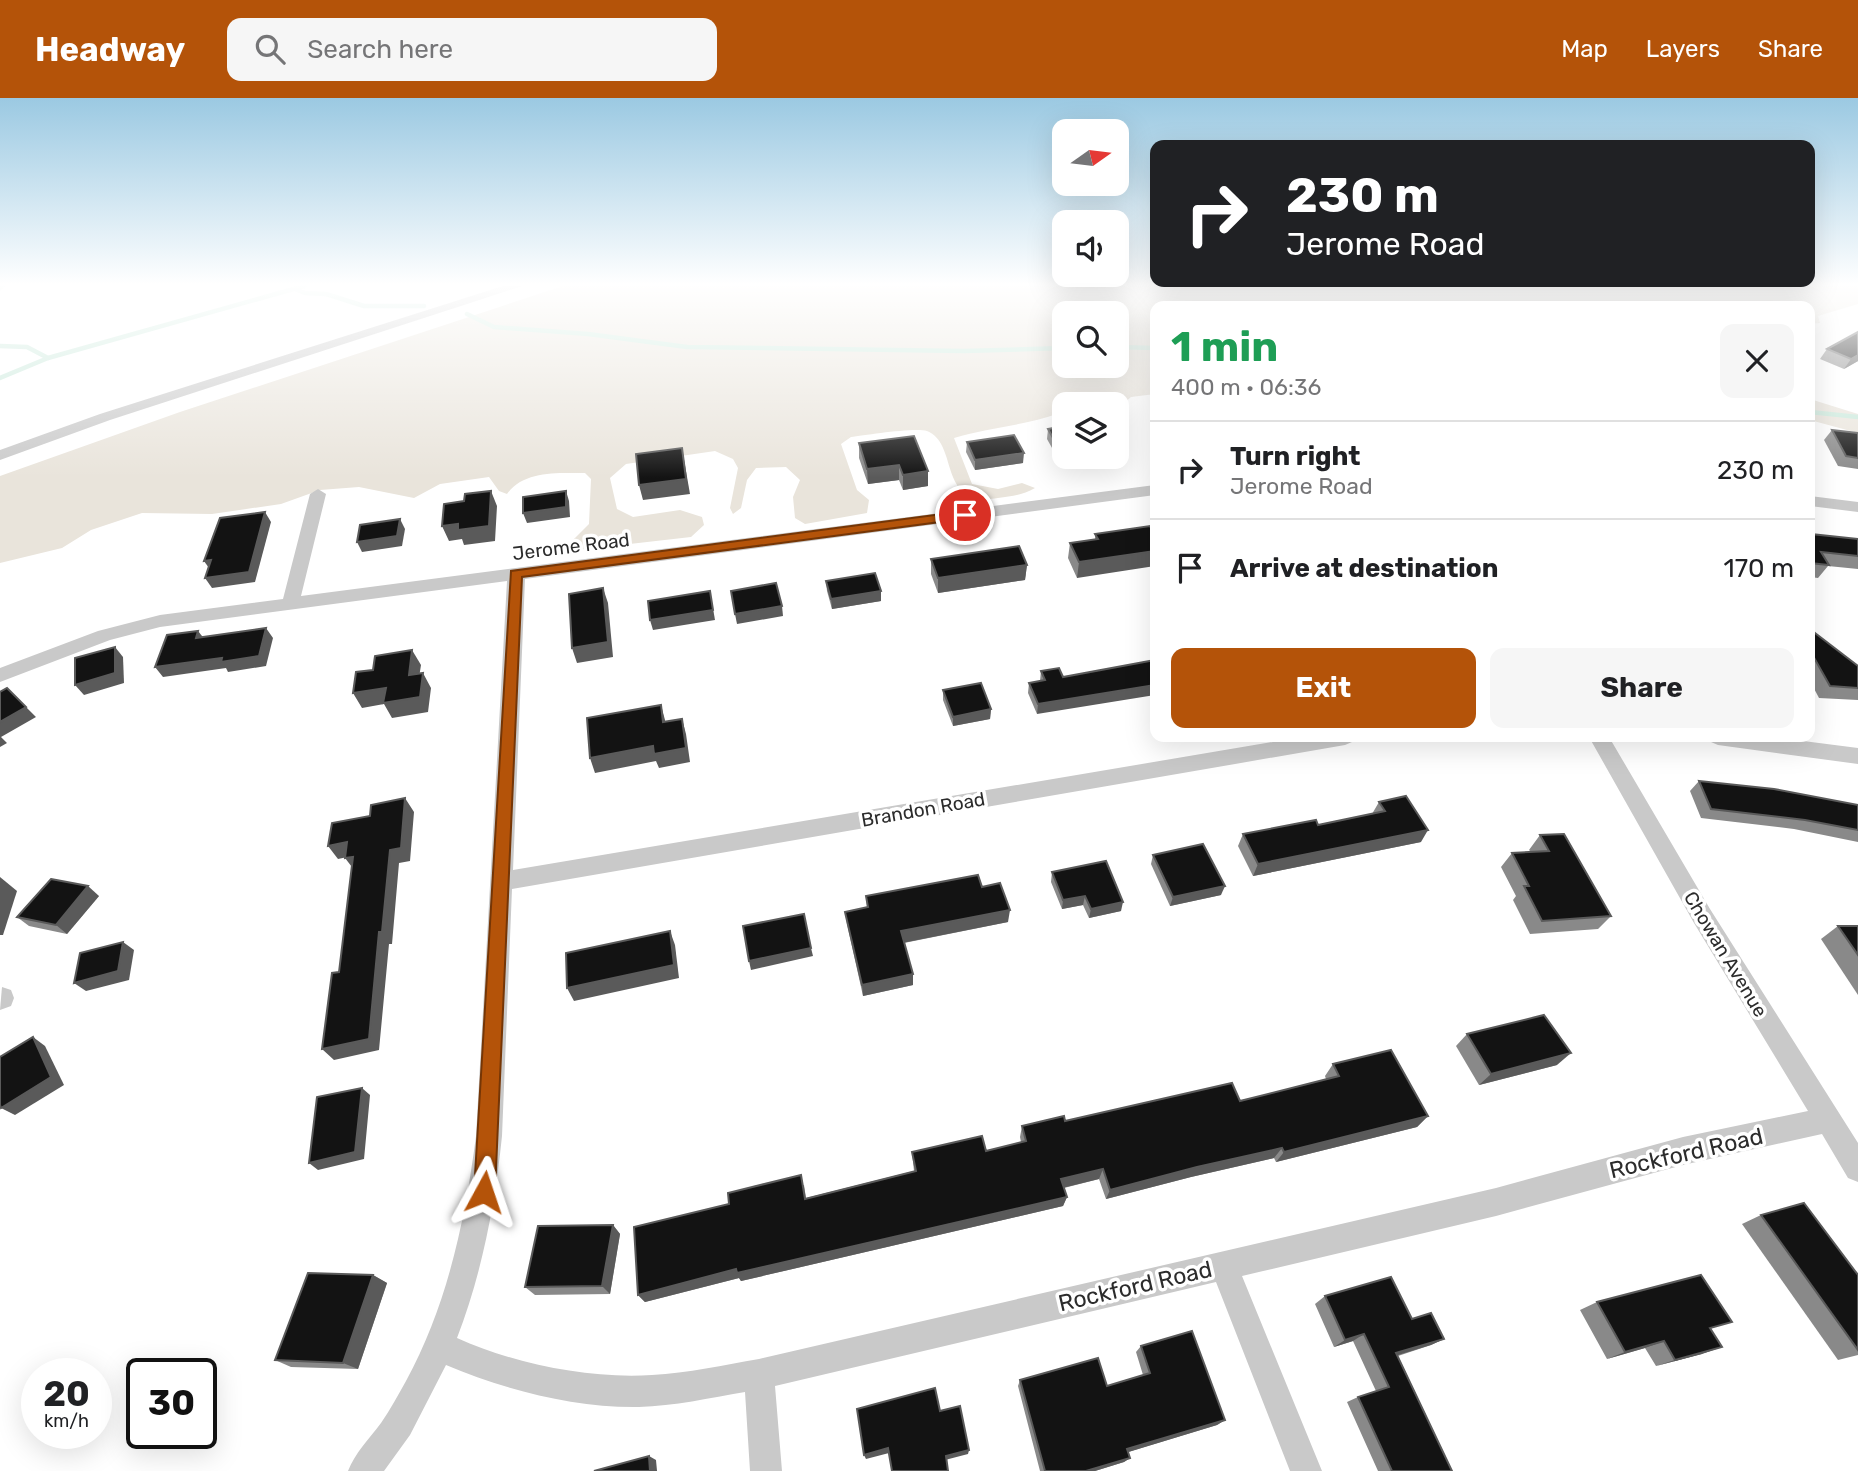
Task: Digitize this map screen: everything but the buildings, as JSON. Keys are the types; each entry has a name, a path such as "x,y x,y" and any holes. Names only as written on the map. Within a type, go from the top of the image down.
{"street":[{"path":"1,453 315,350"},
{"name":"Jerome Road","path":"0,675 105,635 160,621 1150,492"},
{"path":"291,602 318,494"},
{"path":"1815,502 1858,507"},
{"path":"364,1471 398,1424 439,1346 457,1298 484,1192 516,574"},
{"name":"Brandon Road","path":"501,881 1316,742"},
{"name":"Chowan Avenue","path":"1602,742 1702,916 1858,1168"},
{"path":"1755,742 1858,756"},
{"name":"Rockford Road","path":"439,1346 465,1359 551,1380 622,1391 684,1386 759,1374 1496,1202 1683,1151 1828,1120"},
{"path":"1224,1266 1306,1471"},
{"path":"759,1374 766,1471"}],"shaded area":[{"path":"368,350 1052,350 1052,378 1129,378 1129,350 1150,350 1150,395 1129,399 1129,392 1052,392 1052,415 954,438 972,484 998,489 1022,483 1035,488 1017,495 979,499 965,494 957,485 937,438 927,431 902,431 851,437 841,444 857,490 869,500 867,513 805,524 795,518 793,497 800,480 786,467 756,468 747,480 741,508 733,514 730,508 738,468 733,459 715,451 626,464 610,478 617,509 633,517 680,510 702,517 704,525 691,537 577,550 568,545 589,524 591,479 585,473 564,473 532,477 514,486 507,494 499,491 489,477 440,484 414,498 359,487 320,490 281,504 212,514 142,513 91,530 62,548 0,563 0,476 180,412"},
{"path":"1815,401 1858,414 1858,433 1815,421"}],"waterway":[{"path":"33,350 48,358"},
{"path":"48,358 76,350"},
{"path":"900,350 995,350"},
{"path":"0,378 48,358"},
{"path":"1815,413 1858,417"}],"route":[{"path":"484,1192 516,574 965,515"}]}
